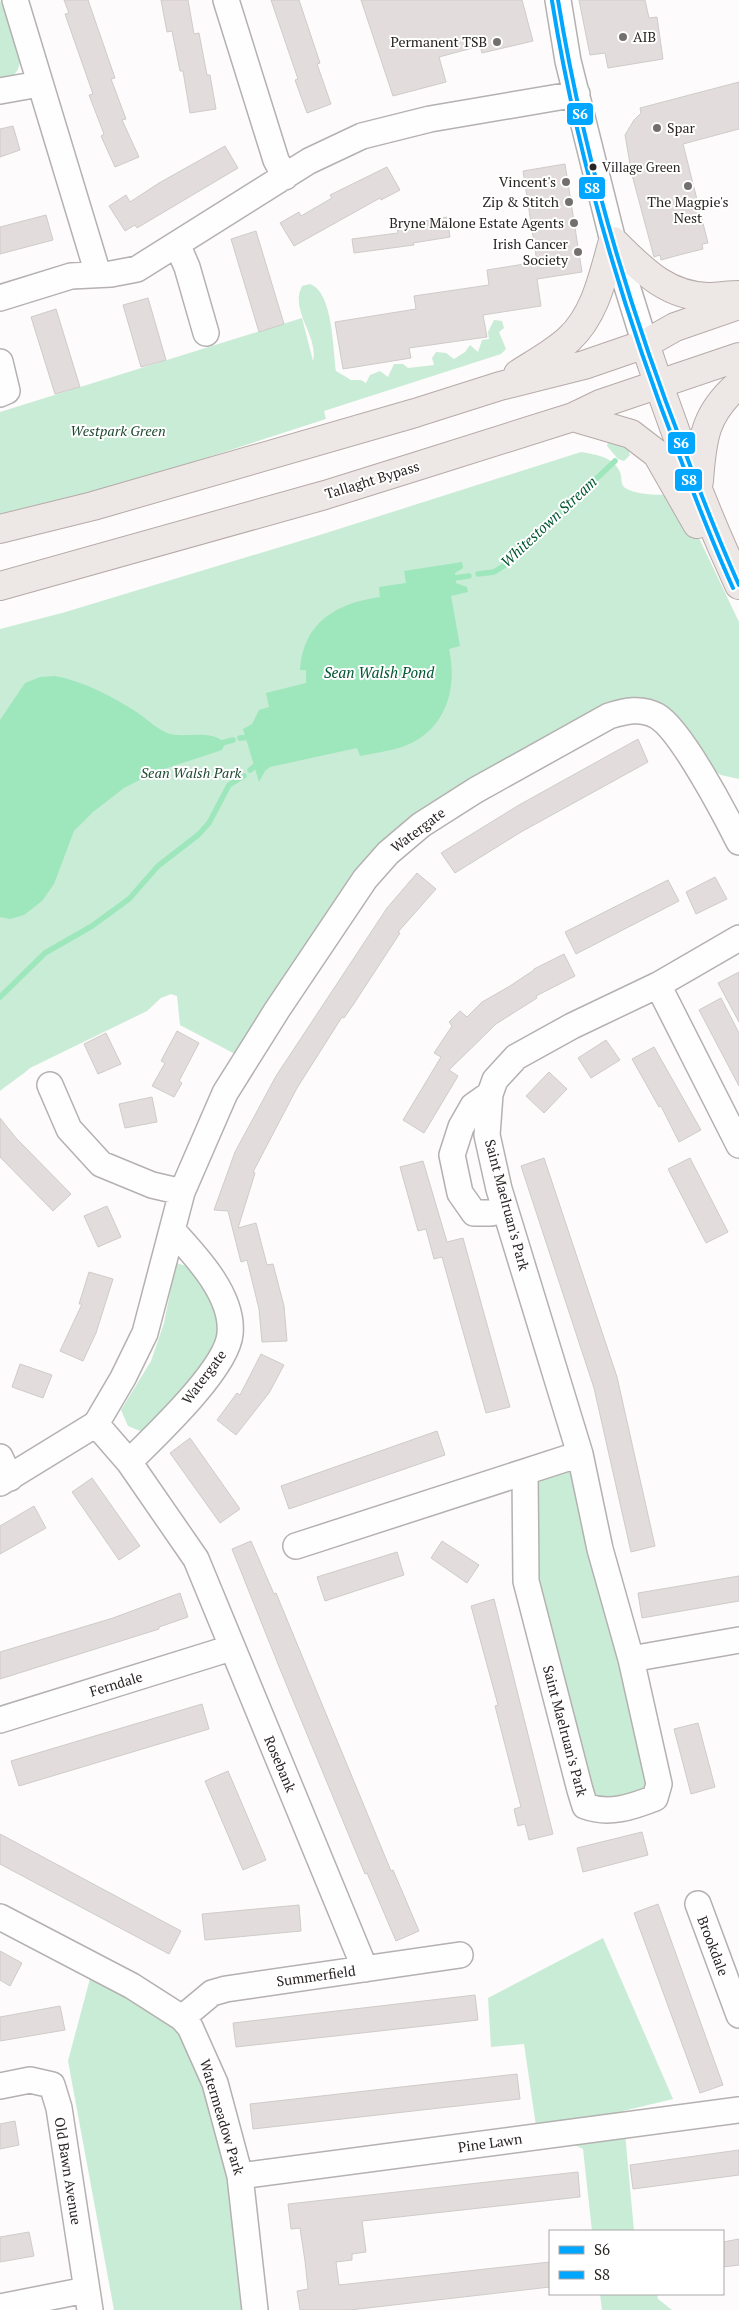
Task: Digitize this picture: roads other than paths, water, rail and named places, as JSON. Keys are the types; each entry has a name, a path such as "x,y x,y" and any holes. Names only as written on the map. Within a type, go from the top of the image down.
{"main road":[{"path":"500,386 558,348 581,325 590,311 596,296 613,241 649,276 662,285 707,297 739,295"},
{"path":"0,529 103,503 415,413 500,386 584,365 645,344 675,327 739,305"},
{"path":"645,344 698,487 723,551 737,580"},
{"name":"Tallaght Bypass","path":"0,586 325,495 573,417 600,404 658,383 739,357"},
{"path":"698,487 703,441 709,420 718,405 739,384"},
{"path":"573,417 631,434 657,454 714,554 737,580"}],"street":[{"path":"15,0 98,274"},
{"path":"226,0 276,160 286,177"},
{"path":"558,0 568,61 613,241 645,344"},
{"path":"0,91 39,84"},
{"path":"0,298 71,276 137,269 310,161 362,136 430,119 577,94"},
{"path":"177,244 187,267 206,333"},
{"path":"0,362 7,391 0,394"},
{"name":"Watergate","path":"3,1473 96,1424 123,1378 145,1333 182,1192 225,1093 276,1010 365,879 392,848 421,824 476,790 609,716 633,710 656,715 666,722 731,807"},
{"path":"731,807 739,842"},
{"name":"Saint Maelruan's Park","path":"525,1473 526,1581 582,1798 585,1806 599,1812 630,1807 655,1798 659,1784 631,1659 600,1549 580,1454 505,1210 487,1135 490,1094 495,1080 516,1057 572,1026 658,985 739,938"},
{"path":"658,985 739,1145"},
{"path":"50,1085 70,1129 100,1164 152,1185 182,1192"},
{"path":"490,1094 473,1106 461,1126 452,1155 460,1193 474,1213 491,1213 505,1210"},
{"name":"Watergate","path":"130,1462 171,1420 200,1385 224,1354 230,1334 227,1312 216,1284 172,1230"},
{"path":"96,1424 130,1462"},
{"path":"296,1546 580,1454"},
{"name":"Rosebank","path":"130,1462 196,1559 364,1969"},
{"path":"631,1659 739,1640"},
{"name":"Ferndale","path":"0,1720 231,1648"},
{"name":"Brookdale","path":"698,1904 739,2015"},
{"name":"Watermeadow Park","path":"0,1917 132,1986 182,2018 190,2027 215,2083 240,2176 255,2310"},
{"name":"Summerfield","path":"182,2018 212,1993 226,1989 460,1955"},
{"name":"Old Bawn Avenue","path":"0,2086 30,2080 52,2086 59,2108 88,2300"},
{"name":"Pine Lawn","path":"240,2176 739,2110"},
{"path":"0,2307 88,2300"}],"water":[{"name":"Sean Walsh Pond","path":"462,562 463,568 455,573 456,583 467,587 468,592 451,596 460,646 449,649 451,680 449,694 445,708 429,731 417,740 392,750 360,756 357,748 270,767 265,771 259,782 243,729 252,724 259,710 269,707 266,693 306,683 306,670 300,670 303,653 315,627 337,610 350,604 380,597 379,587 406,583 404,571"},
{"path":"55,676 77,682 108,695 138,713 157,728 170,734 213,736 225,743 222,750 155,772 124,788 93,812 74,831 54,884 42,901 24,915 10,919 0,917 0,720 25,683 40,677"}],"waterway":[{"name":"Whitestown Stream","path":"478,574 494,572 505,565 615,461"},
{"name":"Whitestown Stream","path":"450,582 454,578 469,576"},
{"path":"240,738 252,737"},
{"path":"218,744 233,740"},
{"name":"Whitestown Stream","path":"250,770 260,762"},
{"name":"Whitestown Stream","path":"0,997 45,953 92,926 129,899 158,866 198,835 209,823 229,785 244,776"}],"place":[{"name":"AIB","path":"623,37"},
{"name":"Permanent TSB","path":"497,42"},
{"name":"Spar","path":"657,128"},
{"name":"Village Green","path":"593,167"},
{"name":"Vincent's","path":"566,182"},
{"name":"The Magpie's Nest","path":"688,186"},
{"name":"Zip & Stitch","path":"569,202"},
{"name":"Bryne Malone Estate Agents","path":"574,223"},
{"name":"Irish Cancer Society","path":"578,252"}],"park label":[{"name":"Westpark Green","path":"118,431"},
{"name":"Sean Walsh Park","path":"191,773"}]}
